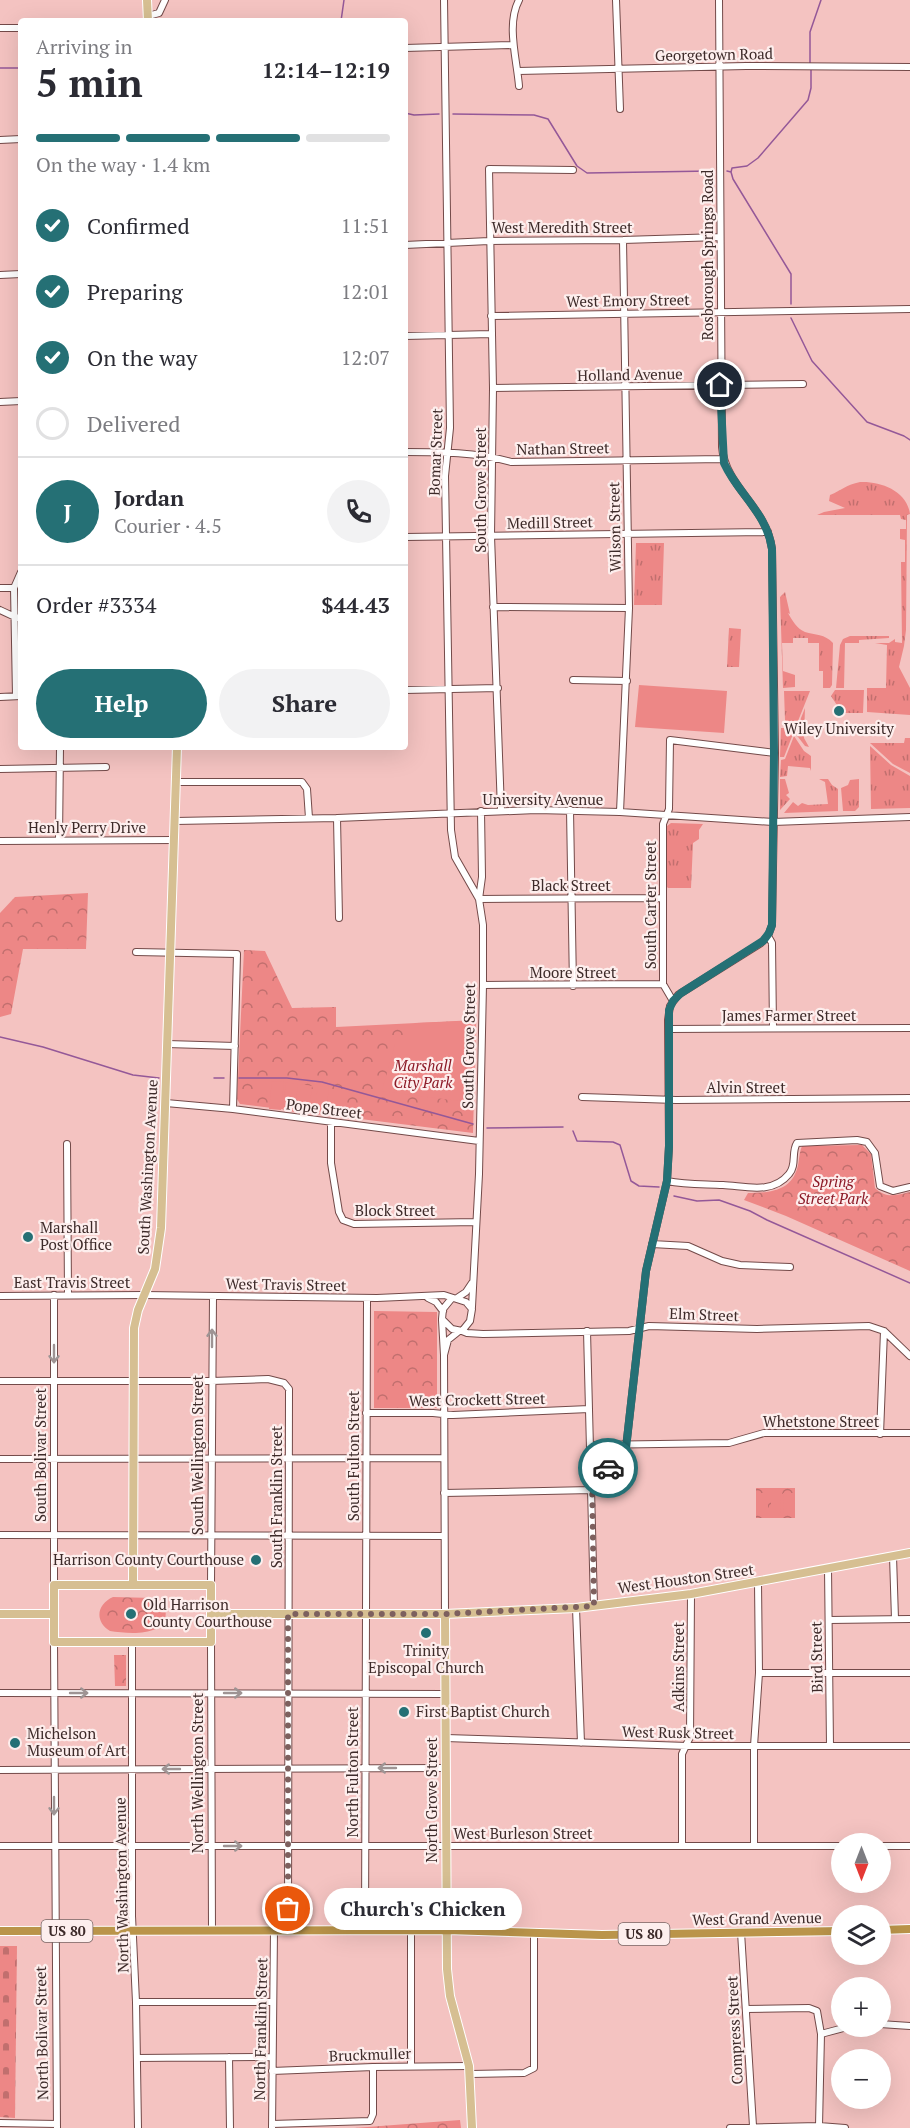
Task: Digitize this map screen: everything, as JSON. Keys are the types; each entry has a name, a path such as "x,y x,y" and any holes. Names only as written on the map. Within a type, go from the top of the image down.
{"highway":[{"path":"891,1930 910,1929"},
{"name":"US 80","path":"0,1931 134,1930"},
{"name":"West Grand Avenue","path":"134,1930 447,1930 602,1935 831,1931"}],"main road":[{"path":"147,0 148,18"},
{"name":"South Washington Avenue","path":"133,1585 135,1324 155,1269 160,1241 177,750"},
{"name":"West Houston Street","path":"211,1614 445,1614 576,1608 692,1594 910,1553"},
{"path":"54,1585 211,1585"},
{"name":"South Bolivar Street","path":"54,1585 54,1614"},
{"name":"South Wellington Street","path":"211,1585 211,1614"},
{"path":"0,1614 54,1614"},
{"name":"North Bolivar Street","path":"54,1614 54,1642"},
{"name":"North Wellington Street","path":"211,1614 211,1642"},
{"name":"North Grove Street","path":"445,1614 449,1987 470,2070 472,2128"},
{"path":"54,1642 211,1642"}],"street":[{"path":"148,18 159,13 165,0"},
{"name":"Bomar Street","path":"444,0 450,428 445,477 450,830 454,852 461,869 479,899"},
{"path":"518,0 514,8 513,45 519,86"},
{"path":"616,0 620,109"},
{"name":"Rosborough Springs Road","path":"719,0 720,385 723,459 729,472 756,508 768,532 772,556 774,753 772,922 768,936 772,943 773,1028"},
{"path":"0,28 18,28"},
{"path":"408,48 513,45"},
{"name":"Georgetown Road","path":"518,71 719,67 910,67"},
{"path":"0,140 18,139"},
{"name":"South Grove Street","path":"501,810 491,536 493,388 489,169 573,170"},
{"name":"West Meredith Street","path":"408,245 489,241 720,237"},
{"name":"Wilson Street","path":"620,812 629,608 623,240"},
{"path":"0,275 18,274"},
{"name":"West Emory Street","path":"491,316 910,309"},
{"path":"408,336 491,334"},
{"name":"Holland Avenue","path":"493,388 803,384"},
{"path":"0,402 18,401"},
{"name":"Nathan Street","path":"408,452 448,452 493,457 511,462 723,459"},
{"name":"Medill Street","path":"408,537 768,532"},
{"path":"0,696 18,696 18,618 14,588 18,579"},
{"path":"0,586 14,588"},
{"path":"493,608 629,608"},
{"path":"0,610 18,618"},
{"path":"573,680 627,681"},
{"path":"408,690 498,688"},
{"name":"South Carter Street","path":"673,1001 663,984 663,824 669,809 670,740 774,753"},
{"path":"59,840 60,750"},
{"path":"0,769 106,767"},
{"path":"175,782 302,782 307,789 309,818"},
{"name":"University Avenue","path":"175,821 337,818 501,810 620,812 666,817 773,822 910,817"},
{"path":"570,810 573,986"},
{"name":"South Grove Street","path":"472,1309 483,986 483,926 479,899 482,877 481,811"},
{"path":"337,818 339,918"},
{"name":"Henly Perry Drive","path":"0,841 174,840"},
{"name":"Black Street","path":"479,899 663,898"},
{"path":"592,1479 618,1461 625,1451 646,1271 667,1181 669,1010 673,1001 681,993 758,945 768,936"},
{"path":"136,952 237,954 233,1109"},
{"name":"Moore Street","path":"483,986 663,984"},
{"name":"James Farmer Street","path":"668,1029 910,1028"},
{"path":"167,1044 235,1046"},
{"name":"Alvin Street","path":"582,1097 790,1101 910,1098"},
{"name":"Pope Street","path":"166,1103 233,1109 479,1141"},
{"name":"Block Street","path":"331,1122 331,1169 339,1212 346,1222 354,1224 476,1222"},
{"path":"667,1181 688,1185 767,1187 783,1180 790,1172 797,1143 857,1140 867,1142 873,1149 880,1186 893,1191 910,1187"},
{"path":"67,1144 68,1295"},
{"path":"652,1244 688,1246 740,1266 790,1267"},
{"path":"442,1311 454,1298 466,1292 472,1282"},
{"name":"South Bolivar Street","path":"54,1295 54,1585"},
{"name":"East Travis Street","path":"0,1296 144,1295"},
{"name":"West Travis Street","path":"144,1295 367,1298 444,1295 454,1298"},
{"name":"South Wellington Street","path":"211,1585 213,1296"},
{"path":"427,1297 436,1302 442,1311 445,1614"},
{"name":"South Fulton Street","path":"366,1614 367,1298"},
{"path":"454,1298 466,1302 472,1309 475,1329 488,1333"},
{"path":"444,1355 448,1340 472,1318"},
{"path":"442,1319 449,1327 460,1331"},
{"name":"Elm Street","path":"460,1331 488,1333 586,1331 639,1329 649,1326 757,1329 863,1326 884,1330"},
{"path":"884,1330 910,1356"},
{"path":"880,1434 884,1330"},
{"path":"586,1331 594,1606"},
{"name":"South Franklin Street","path":"212,1381 268,1379 284,1383 289,1389 288,1614"},
{"path":"0,1381 212,1381"},
{"name":"West Crockett Street","path":"366,1413 444,1414 589,1409"},
{"name":"Whetstone Street","path":"590,1445 729,1443 764,1433 910,1433"},
{"path":"0,1459 444,1458"},
{"path":"444,1493 592,1490"},
{"path":"0,1535 444,1536"},
{"path":"893,1556 895,1619"},
{"name":"Bird Street","path":"828,1568 830,1746"},
{"path":"754,1845 754,1746 759,1673 758,1583"},
{"name":"Adkins Street","path":"682,1846 682,1754 690,1737 692,1594"},
{"path":"576,1608 581,1743"},
{"path":"288,1614 288,1930"},
{"name":"North Fulton Street","path":"365,1930 366,1614"},
{"path":"828,1620 910,1619"},
{"name":"North Bolivar Street","path":"54,1642 57,2126"},
{"name":"North Washington Avenue","path":"132,1642 132,1846 138,2128"},
{"name":"North Wellington Street","path":"211,1642 212,1931"},
{"path":"759,1673 910,1673"},
{"path":"0,1693 445,1694"},
{"name":"West Rusk Street","path":"446,1738 687,1746 910,1746"},
{"path":"0,1770 446,1768"},
{"name":"West Burleson Street","path":"0,1846 831,1846"},
{"path":"891,1846 910,1846"},
{"name":"North Franklin Street","path":"272,2126 274,1930"},
{"path":"411,1930 411,2066"},
{"name":"Compress Street","path":"741,1932 753,2126"},
{"name":"Bruckmuller","path":"272,2071 411,2066 524,2073 532,2070 536,2061 534,1933"},
{"path":"136,2002 273,2002"},
{"path":"746,2009 814,2009 819,2014 819,2126"},
{"path":"891,2025 910,2026"},
{"path":"820,2034 831,2031"},
{"path":"229,2057 230,2128"},
{"path":"137,2058 272,2057"},
{"path":"272,2126 370,2121 373,2114 373,2067"},
{"path":"0,2123 57,2126"},
{"path":"729,2128 753,2126 845,2128"}],"green space":[{"path":"860,482 876,483 892,489 904,499 910,514 907,515 906,630 899,667 910,688 910,715 867,712 867,688 886,688 887,645 875,643 889,643 895,639 895,642 902,643 901,562 905,562 905,540 900,539 900,529 906,529 906,520 901,519 900,515 817,515 845,508 829,501 830,495"},
{"path":"636,543 664,543 662,605 634,605"},
{"path":"785,592 790,614 788,613 797,627 802,631 827,638 833,643 830,688 823,688 823,671 819,671 819,643 808,643 808,638 793,638 793,643 782,643 783,671 795,675 795,687 783,688 780,597"},
{"path":"729,628 741,629 739,667 727,667"},
{"path":"850,636 889,636 889,638 845,643 844,688 836,688 840,645 843,639"},
{"path":"639,685 727,691 724,733 635,727"},
{"path":"835,690 864,690 863,713 842,713 831,696"},
{"path":"784,691 810,691 794,731 785,720"},
{"path":"805,708 804,738 809,747 805,746 795,733"},
{"path":"781,728 789,728 793,734 784,757 780,757"},
{"path":"794,736 804,751 811,756 811,771 810,768 788,766 787,776 780,777 781,760 785,759"},
{"path":"905,738 910,738 910,773 893,764 870,743 904,743"},
{"path":"870,746 891,765 910,776 910,808 871,809"},
{"path":"780,779 785,779 789,793 786,795 790,799 780,810"},
{"path":"819,779 828,779 838,789 838,811 784,813 793,802 798,806 802,803 828,804 825,782"},
{"path":"859,779 859,807 855,811 843,811 841,788 848,785 850,780"},
{"path":"671,823 703,824 699,830 699,839 693,843 691,888 668,888 666,886 667,826"},
{"path":"88,893 86,949 23,949 11,1014 0,1017 0,913 15,897"},
{"name":"Marshall City Park","path":"244,950 265,951 292,1008 336,1007 336,1027 476,1020 473,1133 240,1104 237,1099"},
{"path":"468,1021 465,1097 458,1101 382,1091 395,1043 415,1023"},
{"path":"272,1081 284,1082 281,1110 269,1109"},
{"path":"286,1082 298,1084 295,1112 283,1110"},
{"path":"301,1084 312,1086 309,1113 297,1112"},
{"path":"318,1086 329,1087 326,1115 314,1114"},
{"name":"Spring Street Park","path":"862,1145 871,1154 875,1188 888,1195 910,1192 910,1271 786,1216 744,1200 748,1193 768,1192 787,1185 797,1171 802,1146"},
{"path":"374,1311 437,1312 437,1408 374,1408"},
{"path":"756,1488 795,1488 795,1518 756,1518"},
{"path":"759,1493 768,1493 768,1513 759,1513"},
{"path":"771,1493 780,1493 781,1513 771,1513"},
{"path":"783,1493 793,1493 793,1513 784,1513"},
{"path":"113,1597 154,1598 165,1607 162,1624 147,1632 110,1631 101,1622 100,1613 104,1604"},
{"path":"114,1655 126,1655 126,1686 115,1686"},
{"path":"0,1946 17,1946 15,2118 0,2117"},
{"path":"460,2120 461,2128 354,2128"}],"waterway":[{"path":"341,18 344,0"},
{"path":"810,63 810,32 821,0"},
{"path":"0,68 18,68"},
{"path":"731,172 732,168 747,166 758,158 808,100 811,70"},
{"path":"408,114 439,114"},
{"path":"453,114 534,115 548,119 577,166 587,173 711,171"},
{"path":"727,171 731,172 733,179 791,274 791,304"},
{"path":"791,318 812,361 867,422 910,440"},
{"path":"0,1037 43,1047 133,1075 159,1078"},
{"path":"214,1078 224,1078"},
{"path":"239,1078 287,1078 322,1082 473,1124"},
{"path":"487,1128 563,1127"},
{"path":"573,1131 577,1141 613,1142 620,1145 631,1181 639,1186 659,1187"},
{"path":"674,1196 697,1201 719,1200 750,1211 910,1283"}],"way so far":[{"path":"288,1909 288,1614 445,1614 594,1606 592,1479 608,1468"}],"place":[{"name":"Wiley University","path":"839,711"},
{"name":"Marshall Post Office","path":"28,1237"},
{"name":"Harrison County Courthouse","path":"256,1560"},
{"name":"Old Harrison County Courthouse","path":"131,1614"},
{"name":"Trinity Episcopal Church","path":"426,1633"},
{"name":"First Baptist Church","path":"404,1712"},
{"name":"Michelson Museum of Art","path":"15,1743"},
{"name":"Church's Chicken","path":"288,1909"}],"route":[{"path":"608,1468 621,1457 626,1448 646,1271 667,1181 670,1006 681,993 758,945 769,933 772,925 774,753 772,549 763,519 724,463 720,385"}]}
